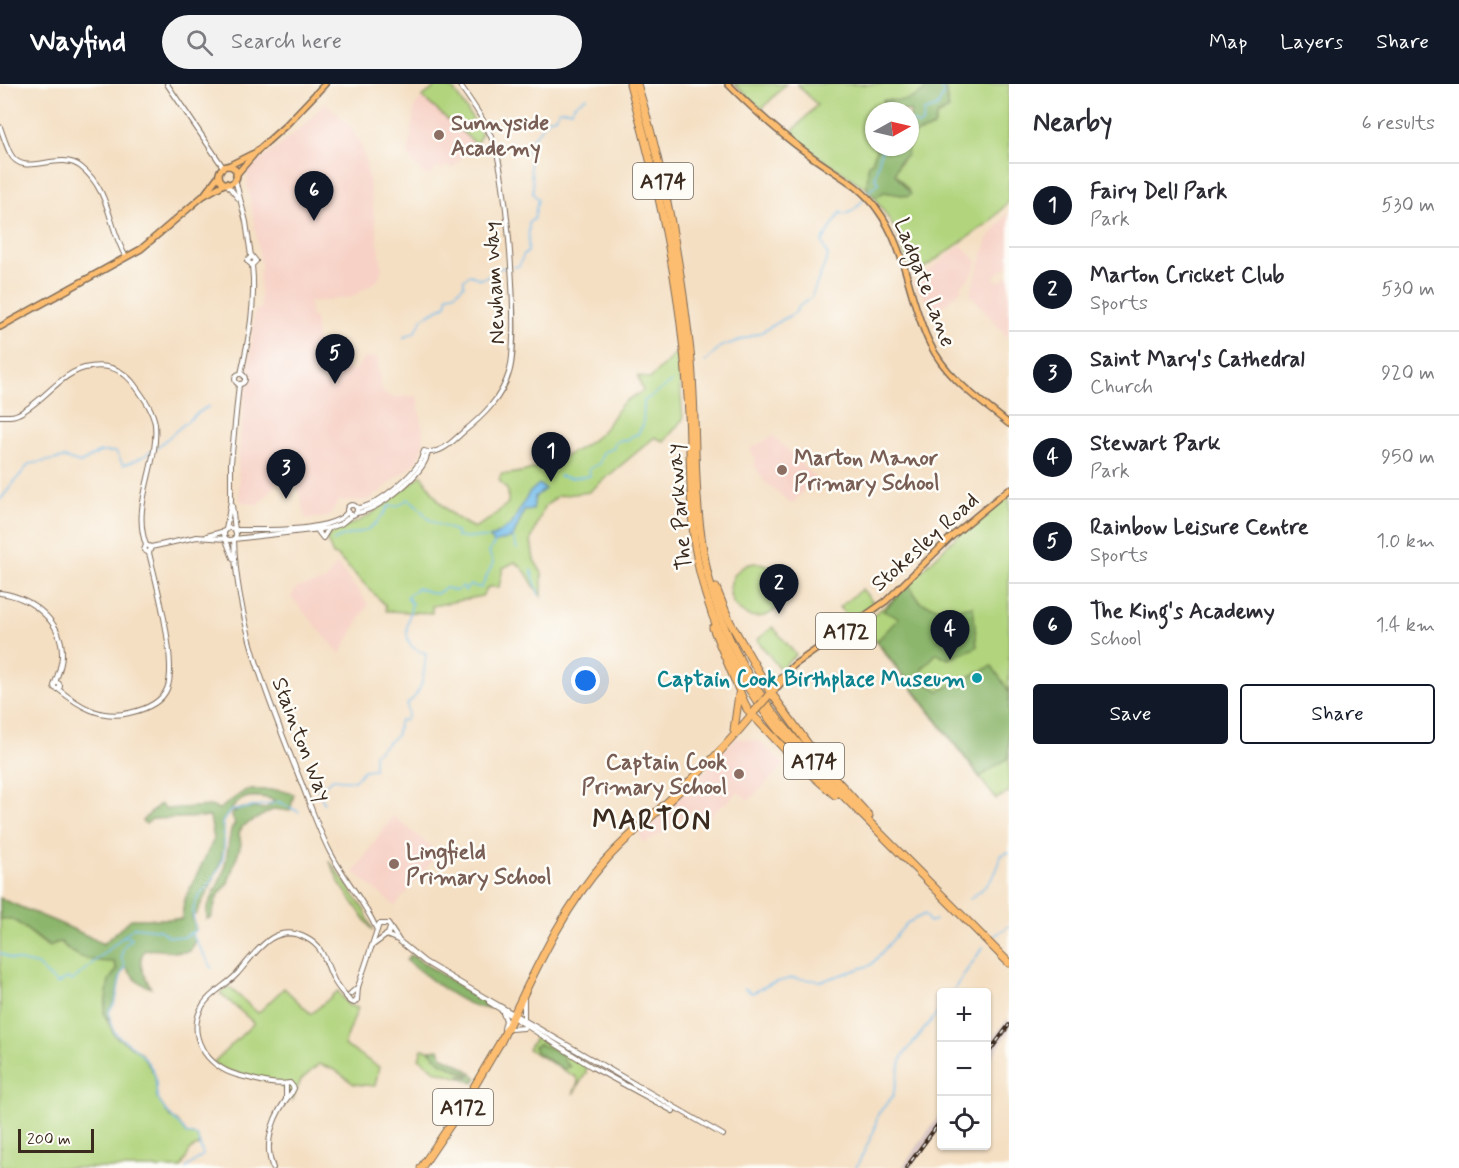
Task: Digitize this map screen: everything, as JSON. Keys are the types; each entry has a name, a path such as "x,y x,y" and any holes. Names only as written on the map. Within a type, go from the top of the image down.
{"highway":[{"name":"The Parkway","path":"630,84 655,179 679,311 688,402 692,513 696,552 717,626 732,660 753,695 794,747 1009,957"},
{"name":"The Parkway","path":"638,84 662,175 681,280 693,383 703,551 715,602 744,669 788,732 869,820 1009,963"},
{"path":"700,516 718,596 769,693"},
{"name":"A174","path":"696,552 698,570 713,629 739,692 752,712"},
{"name":"A174","path":"734,733 739,692"},
{"name":"A174","path":"769,693 817,757 869,820"},
{"name":"Stokesley Road","path":"752,712 769,693"},
{"path":"752,712 795,760 869,820"},
{"name":"A172","path":"500,1043 510,1029 516,1004 530,983 568,911 599,868 712,759 752,712"},
{"path":"734,733 753,726 765,729"},
{"name":"A172","path":"421,1168 461,1109 500,1043 530,983"}],"main road":[{"path":"203,196 236,177 256,152 286,125 325,84"},
{"name":"Ladgate Lane","path":"728,84 798,147 850,181 871,200 896,242 921,323 934,352 964,388 1009,424"},
{"path":"0,327 30,308 126,257 157,237 203,196 226,167 256,152"},
{"path":"226,167 234,169 236,177"},
{"path":"219,175 226,183"},
{"name":"Stokesley Road","path":"769,693 804,659 886,601 951,537 1009,489"},
{"path":"761,675 769,681 780,680 779,704"}],"street":[{"path":"167,84 226,167"},
{"name":"Newham Way","path":"206,536 234,539 317,530 342,524 355,512 373,508 415,475 428,453 440,451 484,415 503,388 512,364 514,347 509,262 499,162 485,123 459,84"},
{"path":"0,127 10,154 20,163 32,165 63,159 74,162 87,173 105,196 126,257"},
{"path":"235,530 231,501 231,463 239,384 235,379 241,374 252,318 252,265 247,261 250,256 246,222 239,199 236,177"},
{"path":"226,183 239,199"},
{"path":"0,416 18,414 81,368 114,367 130,378 149,405 155,423 152,457 141,500 141,525 149,546 166,633 170,677 165,692 155,703 124,715 87,710 67,696 57,685 61,647 54,627 29,601 0,593"},
{"path":"225,530 231,501"},
{"name":"Newham Way","path":"149,546 206,536 225,530 325,525 340,520 352,505 355,512"},
{"path":"348,511 355,512"},
{"path":"317,530 323,538 329,528"},
{"name":"Stainton Way","path":"225,530 235,562"},
{"name":"Stainton Way","path":"235,530 235,562 254,654 286,743 330,852 372,916 377,930"},
{"name":"Stainton Way","path":"372,916 390,927"},
{"path":"273,1168 269,1142 274,1121 292,1092 293,1084 277,1084 225,1072 209,1060 200,1046 197,1033 198,1019 204,1004 236,975 261,944 283,934 305,937 319,948 326,959 333,980 349,1000 355,1002 377,930 382,922"},
{"path":"372,945 385,936 390,927 398,940 425,962 500,1004 527,1028 639,1095 723,1135"},
{"path":"377,930 385,936 398,940"},
{"path":"349,1000 351,993 358,987"},
{"path":"343,992 357,995"},
{"path":"484,997 502,1012 524,1020 682,1114"},
{"name":"A172","path":"524,999 522,1013 524,1020"},
{"path":"500,1004 516,1004"},
{"path":"500,1043 506,1025 502,1012"},
{"path":"510,1029 527,1028"},
{"path":"277,1084 292,1092"},
{"path":"286,1084 286,1099"}],"shaded area":[{"name":"Sunnyside Academy","path":"422,97 476,144 452,169 447,165 442,170 437,167 429,176 419,171 408,156 414,108"},
{"path":"325,102 351,127 361,145 366,161 382,268 378,280 352,297 309,302 311,317 315,318 318,350 339,348 342,367 354,371 364,358 377,357 380,383 384,394 392,397 417,396 423,447 417,461 369,500 339,501 328,517 306,519 296,480 282,477 258,505 240,501 238,461 255,310 261,309 259,271 262,270 247,182 248,170 308,122"},
{"path":"1009,212 1009,265 993,277 998,282 1009,275 1009,339 970,294 988,239"},
{"path":"961,245 977,261 975,267 971,276 960,286 962,289 936,312 913,283"},
{"name":"Marton Manor Primary School","path":"773,436 815,477 792,504 764,481 754,465 755,458 750,449"},
{"path":"337,564 368,604 340,654 291,597 296,588 325,581"},
{"name":"Captain Cook Primary School","path":"736,738 759,741 785,765 749,800 738,792 703,822 693,809 665,832 643,843 637,829 678,792 681,795"},
{"name":"Lingfield Primary School","path":"393,816 439,853 395,906 354,872"},
{"path":"1009,1018 1009,1031 991,1058 991,1039"},
{"path":"937,1119 937,1131 910,1168 902,1168"}],"green space":[{"path":"734,84 786,84 762,109"},
{"path":"797,84 940,84 919,103 865,102 865,156 885,156 869,190 789,135 817,105"},
{"path":"926,84 944,84 949,109 937,115 934,127 919,133 919,102 884,102 883,100 911,98 926,89"},
{"path":"944,84 1009,84 1009,201 990,222 915,274 910,271 897,232 875,198 884,192 908,196 909,190 895,174 896,170 905,156 919,156 919,133 934,127 937,115 943,113 946,93"},
{"path":"438,85 453,89 482,133 476,144 422,97"},
{"path":"874,156 906,156 899,161 895,174 911,194 908,196 884,192 875,198 867,190 868,164 872,162"},
{"path":"677,352 683,419 664,442 655,437 589,492 558,496 544,507 531,540 534,560 542,573 542,597 524,570 515,562 503,568 499,587 488,587 482,596 432,606 432,613 386,611 385,605 337,556 333,555 326,538 335,531 368,516 422,475 438,500 456,518 474,528 490,519 508,503 508,491 499,480 501,474 541,466 570,453 595,438 623,403 643,391 638,376 650,379"},
{"path":"1009,493 1009,792 996,799 862,623 888,604 957,536"},
{"path":"757,563 767,565 776,571 782,580 784,590 782,600 776,609 767,615 757,617 747,615 738,609 732,600 730,590 732,580 738,571 747,565"},
{"path":"909,585 920,602 945,610 973,606 977,647 948,659 937,653 922,669 922,680 939,691 992,666 1009,691 1009,757 980,777 877,641 899,618 883,611"},
{"path":"862,589 876,606 853,623 839,607"},
{"path":"773,627 796,655 780,669 757,640"},
{"path":"246,790 278,790 294,794 290,811 274,809 243,826 239,833 241,844 228,883 217,897 211,918 207,919 207,908 224,871 231,829 235,824 231,814 243,808 266,809 274,800 249,797 233,807 222,823 224,847 218,870 196,914 192,916 196,930 191,933 195,940 190,951 145,950 141,964 151,988 138,982 125,967 115,1001 109,1011 110,1021 104,1014 109,980 117,970 114,962 79,956 61,942 50,947 13,919 0,919 0,898 103,944 131,919 182,919 184,901 214,839 210,817 152,819 146,824 142,821 160,804 166,809 210,806 219,809"},
{"path":"329,860 365,911 373,931 340,884"},
{"path":"0,919 13,919 47,946 61,942 68,950 114,962 117,970 109,980 104,1014 115,1036 140,1052 155,1075 157,1098 170,1117 177,1121 187,1134 197,1136 200,1145 191,1149 181,1168 0,1168"},
{"path":"411,955 483,1001 489,1008 469,1003 446,990 406,960"},
{"path":"229,987 258,1013 284,988 311,1014 338,991 348,1005 358,1008 344,1045 379,1067 375,1086 354,1084 335,1070 319,1064 301,1080 292,1101 280,1084 223,1069 214,1062 254,1023 220,993"},
{"path":"536,1037 586,1065 586,1073 573,1094 578,1083 577,1078 528,1049"},
{"path":"539,1044 562,1054 564,1061 570,1067 563,1069 537,1053 534,1047"},
{"path":"422,1049 429,1050 441,1062 470,1076 460,1075 461,1078 436,1071 419,1058"},
{"path":"439,1049 443,1057 461,1065 477,1078 474,1083 460,1077 460,1075 469,1077 469,1074 441,1062 429,1050"}],"water":[{"path":"539,484 545,489 535,497 533,510 524,511 513,537 494,543 490,538 511,525 529,493"}],"waterway":[{"path":"919,126 923,122 924,111 937,107 944,94 940,84"},
{"path":"513,267 519,266 524,254 528,252 529,222 534,219 538,199 533,194 530,155 525,148 549,118 554,118 560,110 572,110 574,105 586,97"},
{"path":"868,192 879,183 875,177 880,156"},
{"path":"705,362 720,347 760,333 796,312 798,307 811,298 828,256 822,242 841,212 844,215 854,210 864,199"},
{"path":"403,338 415,332 423,318 446,305 448,295 454,294 464,285 464,279 470,275 481,279 491,275 495,269 508,267"},
{"path":"559,476 570,478 590,476 589,469 599,464 603,452 614,448 614,443 621,440 627,441 633,435 637,435 643,425 644,401 672,382"},
{"path":"0,500 29,464 64,458 80,463 100,452 116,452 123,465 148,454 209,406"},
{"path":"333,541 373,526 389,506 398,506 408,499 432,521 456,532 457,537 489,538"},
{"path":"513,537 517,549"},
{"path":"324,803 318,790 333,779 354,781 364,770 374,769 374,754 396,736 400,720 405,721 408,715 407,704 420,688 426,653 417,650 408,640 407,627 412,604 407,597 417,588 436,594 446,588 456,591 463,586 465,591 470,585 481,588 493,563 489,552 495,542"},
{"path":"531,570 539,595"},
{"path":"0,953 11,959 37,965 57,984 67,978 72,981 134,927 160,930 167,936 184,937 196,930 193,918 196,901 214,878 221,864 224,846 222,823 230,811 279,802 299,812"},
{"path":"970,899 990,880 997,869 1001,855 1009,852"},
{"path":"744,988 752,993 770,984 792,978 822,981 871,965 907,923 925,914 929,922 935,920"},
{"path":"994,936 1009,926"},
{"path":"191,933 212,968"},
{"path":"123,936 132,938 124,946 121,957 125,967 120,978 116,1001 109,1011 110,1021 115,1033 134,1047 151,1067 155,1076 157,1096 164,1109 187,1134 197,1136 203,1155 186,1168"},
{"path":"955,988 983,947"},
{"path":"856,1168 874,1131 878,1114 893,1096 902,1057 937,1013"}],"railway":[{"path":"991,1049 1009,1025"},
{"path":"906,1168 937,1126"}],"place":[{"name":"Sunnyside Academy","path":"439,135"},
{"name":"The King's Academy","path":"314,221"},
{"name":"Rainbow Leisure Centre","path":"335,384"},
{"name":"Marton Manor Primary School","path":"782,470"},
{"name":"Fairy Dell Park","path":"551,482"},
{"name":"Saint Mary's Cathedral","path":"286,499"},
{"name":"Marton Cricket Club","path":"779,614"},
{"name":"Stewart Park","path":"950,660"},
{"name":"Captain Cook Birthplace Museum","path":"977,678"},
{"name":"Captain Cook Primary School","path":"739,774"},
{"name":"Lingfield Primary School","path":"394,864"}],"district":[{"name":"MARTON","path":"652,819"}]}
